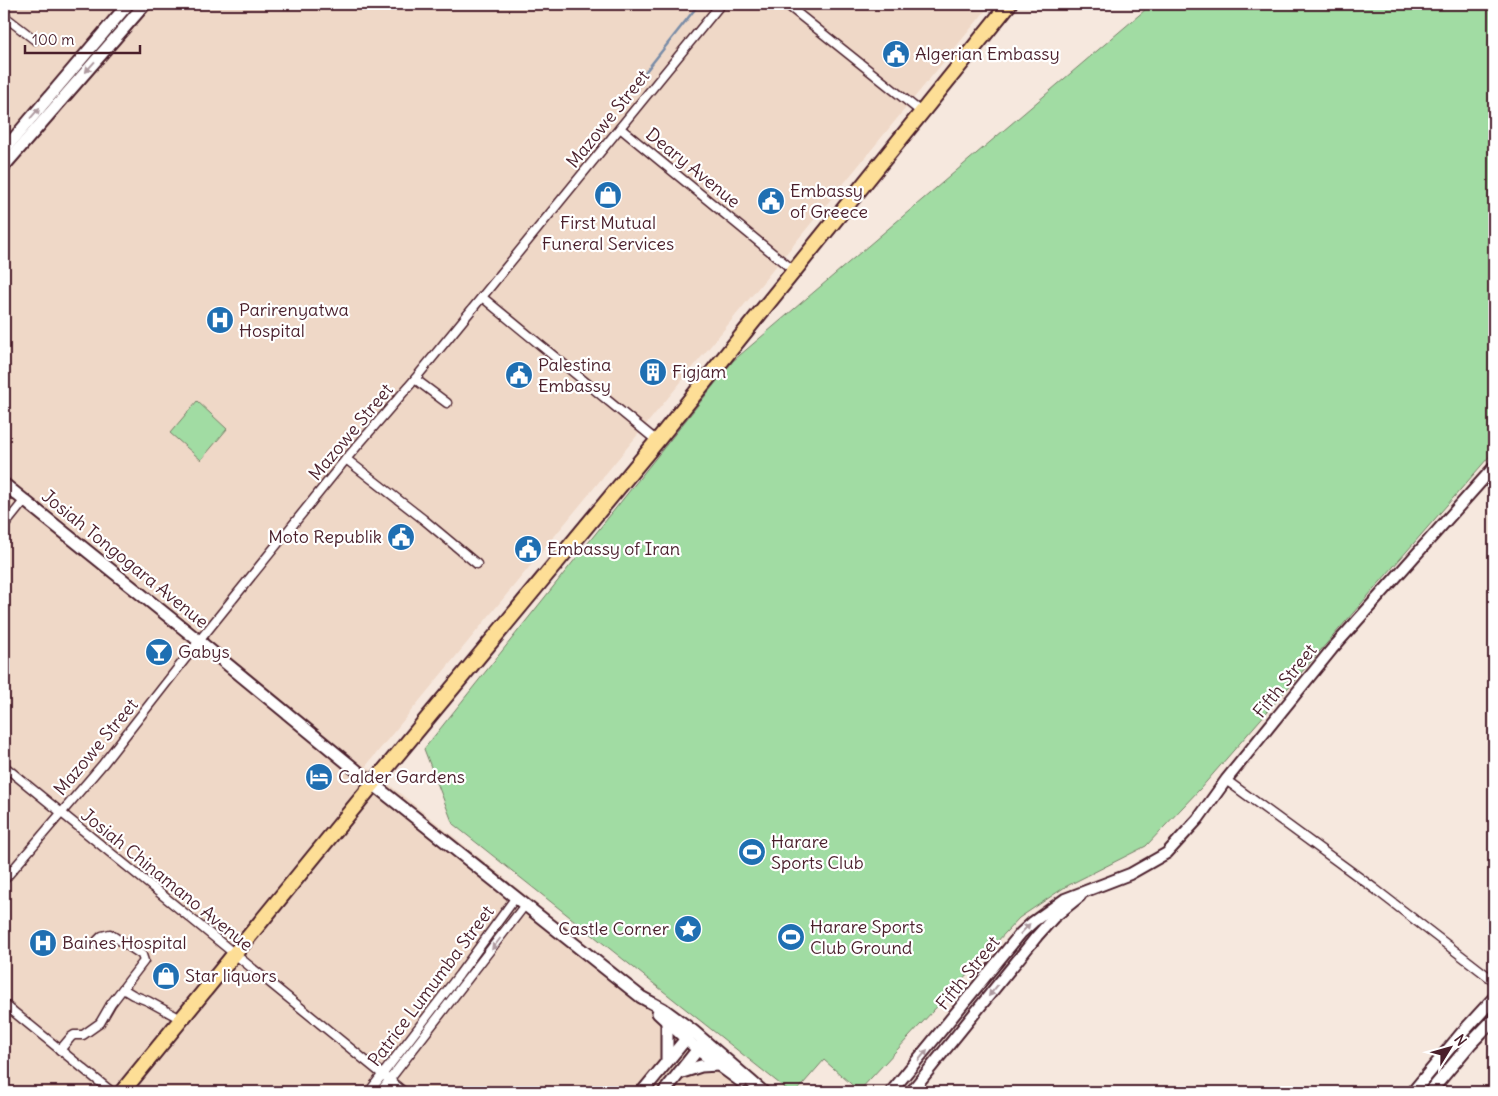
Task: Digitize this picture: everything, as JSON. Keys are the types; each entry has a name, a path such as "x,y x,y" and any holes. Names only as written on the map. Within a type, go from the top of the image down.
{"highway":[{"path":"122,1092 373,784 657,441 1009,4"}],"main road":[{"path":"4,150 128,4"},
{"path":"4,166 145,4"},
{"name":"Josiah Tongogara Avenue","path":"4,484 373,784 640,997 663,1009 689,1035"},
{"path":"640,997 667,1021 689,1035 763,1092"},
{"path":"1413,1092 1494,998"},
{"path":"1430,1092 1471,1043 1494,1020"},
{"path":"667,1021 667,1061"},
{"path":"642,1092 689,1035"},
{"path":"701,1045 718,1065 757,1092"},
{"path":"664,1092 701,1045"},
{"path":"680,1073 702,1066 718,1065"}],"street":[{"name":"Mazowe Street","path":"4,880 103,764 199,641 346,459 415,379 720,4"},
{"path":"786,4 921,112"},
{"path":"4,16 35,40"},
{"name":"Deary Avenue","path":"620,128 793,270"},
{"path":"482,297 657,441"},
{"path":"415,379 447,404"},
{"path":"346,459 423,518 477,564"},
{"name":"Fifth Street","path":"891,1092 982,984 1021,933 1033,922 1065,899 1130,874 1167,853 1198,819 1226,780 1332,649 1494,467"},
{"path":"4,526 24,501"},
{"name":"Josiah Chinamano Avenue","path":"4,766 404,1092"},
{"path":"1226,780 1375,889 1494,981"},
{"name":"Fifth Street","path":"911,1092 1037,936 1054,917 1085,892"},
{"name":"Patrice Lumumba Street","path":"369,1092 459,975 521,901"},
{"name":"Patrice Lumumba Street","path":"380,1092 390,1081 521,901"},
{"path":"60,1050 71,1037 83,1035 100,1023 111,1004 144,961 142,955 110,934 102,936 95,943"},
{"path":"123,989 182,1019"},
{"path":"4,1004 112,1092"}],"shaded area":[{"path":"4,4 991,4 366,766 770,1092 4,1092"}],"green space":[{"path":"1152,4 1494,4 1494,451 1200,789 1146,846 1065,887 1019,918 859,1091 824,1060 796,1092 790,1092 453,824 424,749 733,361"},
{"path":"197,401 227,429 201,460 170,433"}],"waterway":[{"path":"639,80 699,4"}],"place":[{"name":"Algerian Embassy","path":"896,54"},
{"name":"First Mutual Funeral Services","path":"608,195"},
{"name":"Embassy of Greece","path":"771,201"},
{"name":"Parirenyatwa Hospital","path":"220,320"},
{"name":"Figjam","path":"653,372"},
{"name":"Palestina Embassy","path":"519,375"},
{"name":"Moto Republik","path":"401,537"},
{"name":"Embassy of Iran","path":"528,549"},
{"name":"Gabys","path":"159,652"},
{"name":"Calder Gardens","path":"319,777"},
{"name":"Harare Sports Club","path":"752,852"},
{"name":"Castle Corner","path":"688,929"},
{"name":"Harare Sports Club Ground","path":"791,937"},
{"name":"Baines Hospital","path":"43,943"},
{"name":"Star liquors","path":"166,976"}]}
